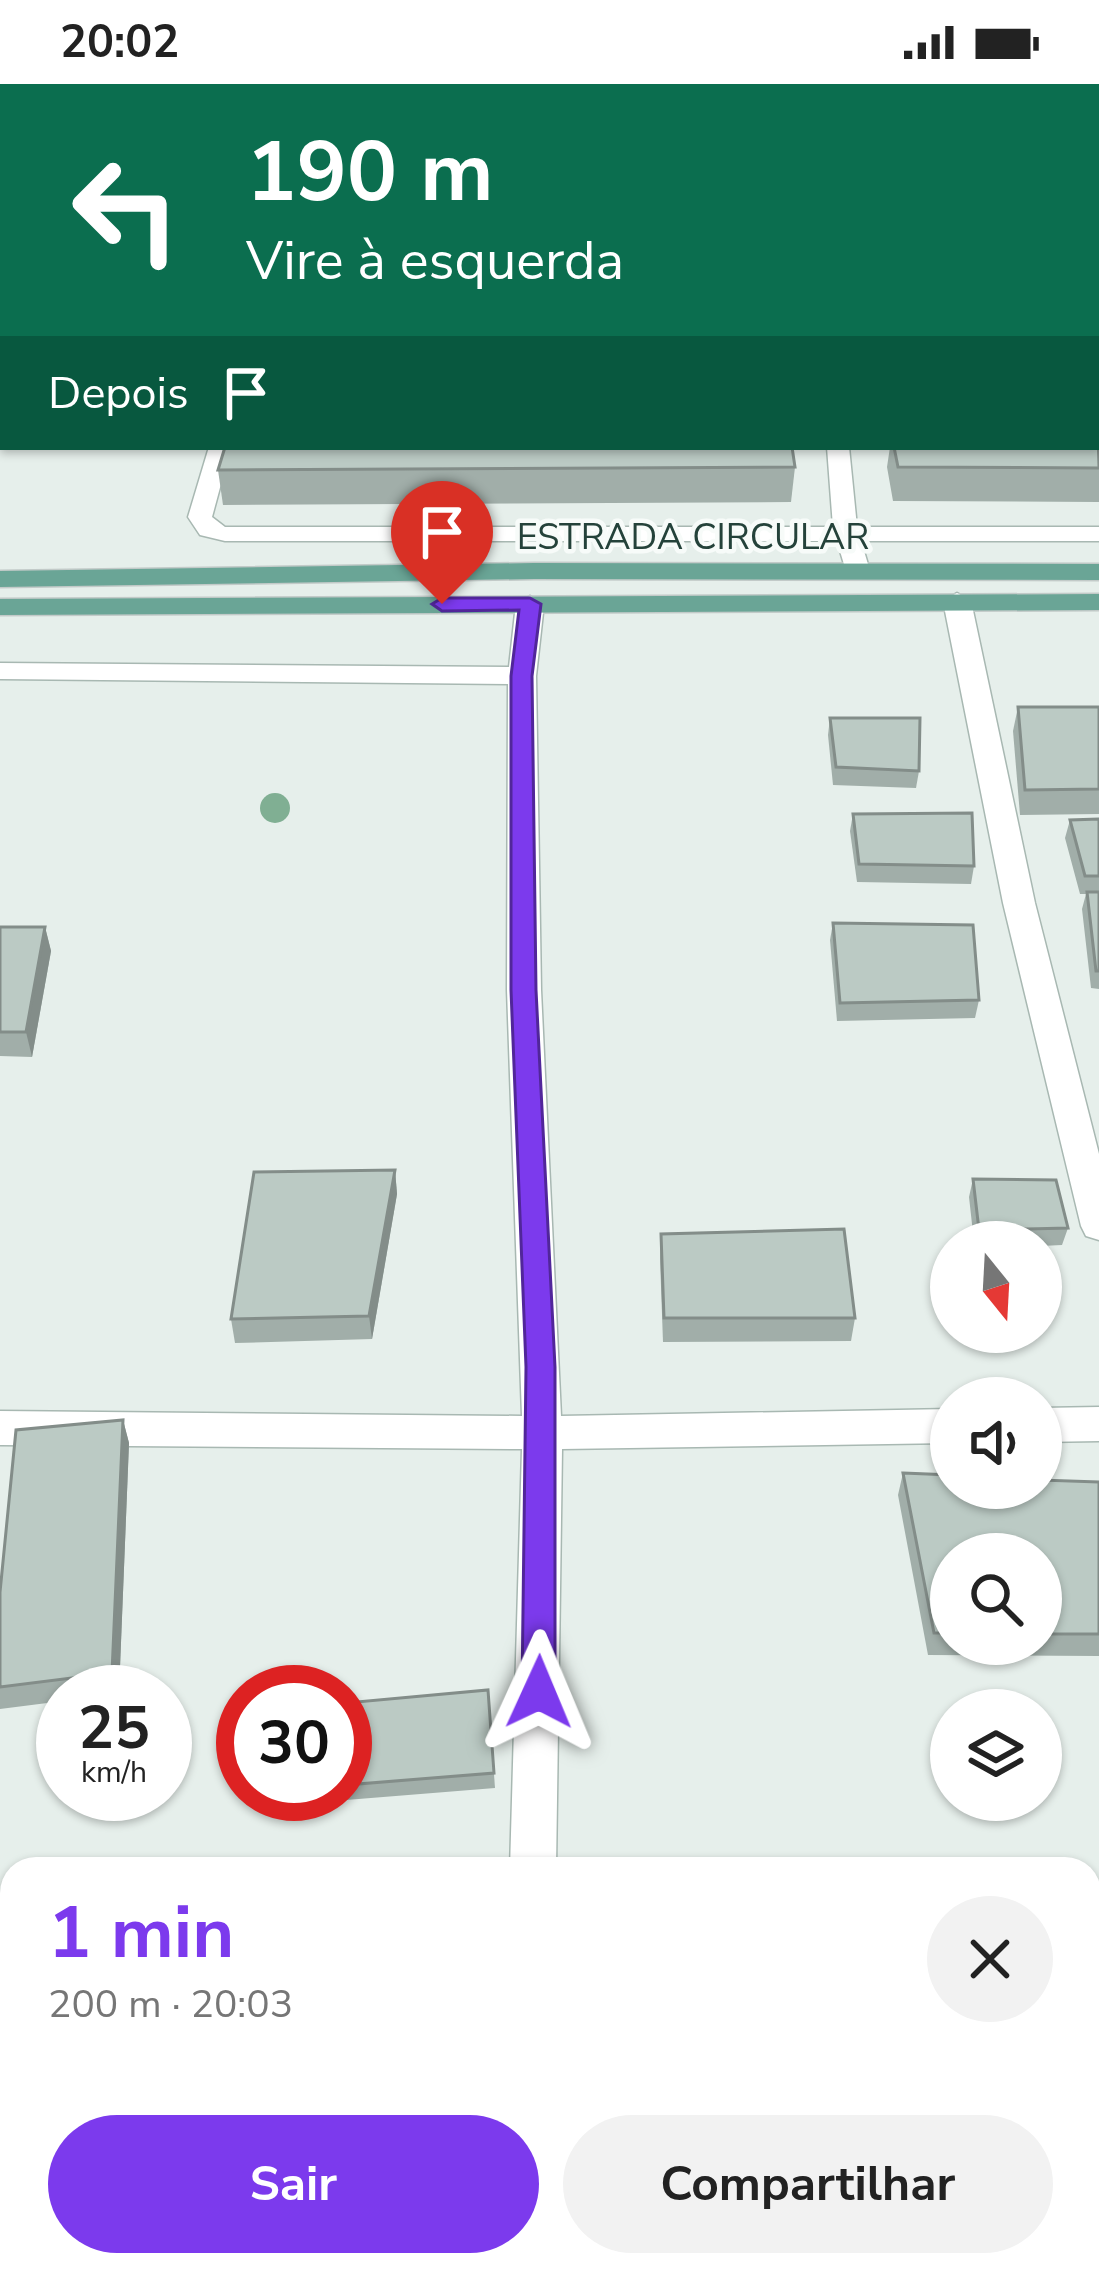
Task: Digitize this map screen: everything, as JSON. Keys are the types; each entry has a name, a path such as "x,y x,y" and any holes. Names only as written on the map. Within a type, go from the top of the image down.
{"main road":[{"name":"ESTRADA CIRCULAR","path":"0,579 1099,572"},
{"path":"0,607 1099,602"}],"street":[{"path":"957,602 1019,904 1099,1226"},
{"path":"530,604 522,676 524,990 542,1433 533,1857"},
{"path":"0,671 522,676"},
{"path":"1062,1425 1099,1424"},
{"path":"0,1428 542,1433 930,1426"}],"lane":[{"path":"219,450 200,517 208,530 225,534 1099,534"},
{"path":"838,450 846,533 858,572"}],"building":[{"path":"224,450 792,450 795,467 218,470"},
{"path":"895,450 1098,450 1099,468 898,467"},
{"path":"1018,707 1099,707 1099,789 1025,790"},
{"path":"830,718 920,718 919,771 836,767"},
{"path":"972,813 974,866 859,864 853,814"},
{"path":"1099,819 1099,876 1085,876 1070,820"},
{"path":"1087,892 1099,892 1099,971 1096,971"},
{"path":"833,923 973,925 979,1000 840,1003"},
{"path":"0,927 45,927 26,1032 0,1032"},
{"path":"395,1170 369,1316 231,1319 254,1172"},
{"path":"973,1179 1056,1180 1068,1228 1062,1228 1062,1221 978,1221"},
{"path":"844,1229 855,1318 664,1318 661,1234"},
{"path":"123,1420 112,1665 36,1665 36,1682 0,1687 0,1592 16,1430"},
{"path":"903,1473 930,1474 930,1509 1062,1509 1062,1481 1099,1482 1099,1634 1062,1634 1062,1533 930,1533 930,1612"},
{"path":"488,1690 494,1773 372,1783 372,1701"}],"route":[{"path":"442,604 530,604 522,676 524,990 541,1367 539,1692"}]}
